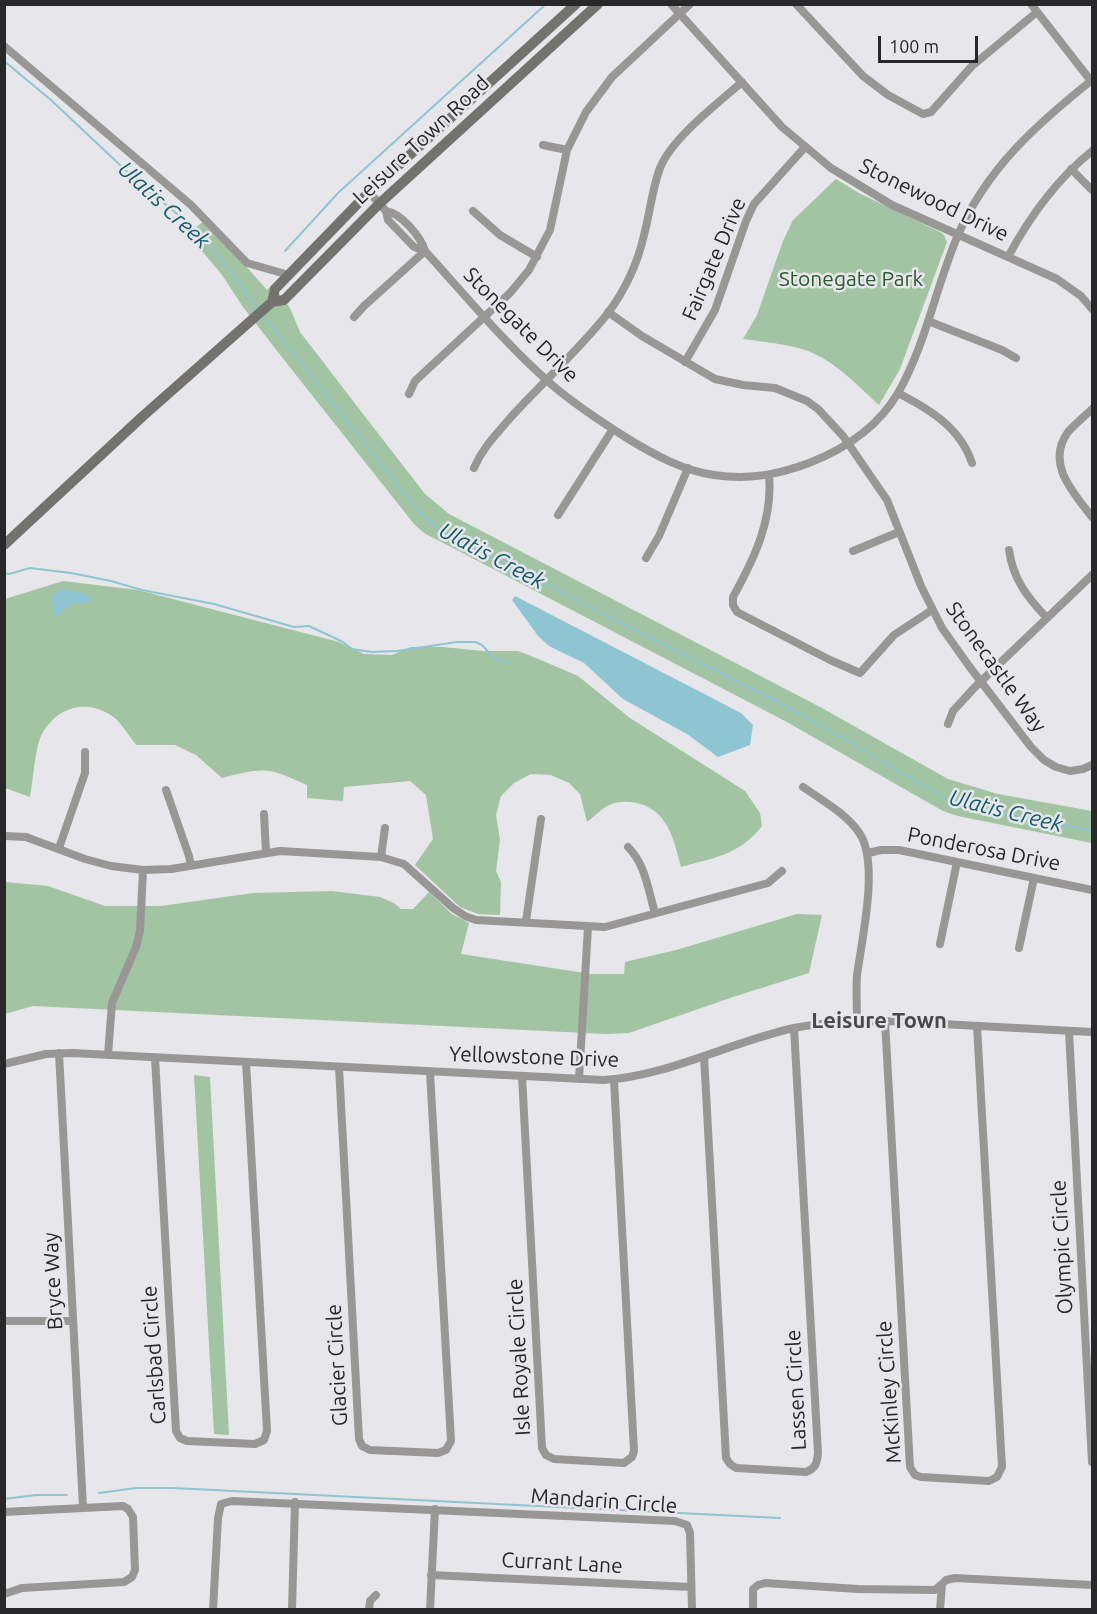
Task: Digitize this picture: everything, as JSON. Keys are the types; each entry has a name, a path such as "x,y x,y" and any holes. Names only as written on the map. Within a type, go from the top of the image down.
{"main road":[{"name":"Leisure Town Road","path":"272,302 275,289 369,192 576,4"},
{"name":"Leisure Town Road","path":"4,545 143,416 272,302 284,300 598,4"}],"street":[{"name":"Stonewood Drive","path":"671,4 782,127 831,168 892,205 1058,279 1082,296 1092,309"},
{"path":"409,394 415,381 521,281 550,230 567,150 578,124 602,88 690,4"},
{"path":"796,4 863,76 888,95 923,114 931,112 972,66 1037,12"},
{"path":"1031,4 1092,80"},
{"path":"4,46 190,205 247,263 289,275"},
{"name":"Stonegate Drive","path":"369,192 383,207 388,220 414,248 424,251 512,347 546,380 578,405 613,429 668,461 712,475 769,476 823,458 849,444 877,420 898,393 907,375 959,233 972,206 1009,154 1034,128 1092,80"},
{"path":"474,468 482,451 608,312 629,277 639,252 656,182 666,156 688,131 741,82"},
{"path":"543,145 567,150"},
{"name":"Fairgate Drive","path":"685,362 715,310 754,204 805,147"},
{"path":"1008,256 1026,224 1045,198 1071,169 1092,151"},
{"path":"1071,169 1092,190"},
{"path":"473,211 500,235 537,256"},
{"path":"354,317 424,251"},
{"name":"Stonecastle Way","path":"608,312 642,336 715,379 775,388 807,401 834,425 887,500 932,610 955,647 981,682 1031,747 1044,760 1070,771 1083,770 1092,765"},
{"path":"928,321 1002,350 1016,358"},
{"path":"898,393 930,411 950,427 964,443 972,462"},
{"path":"1092,409 1068,432 1060,458 1065,481 1092,517"},
{"path":"558,514 613,429"},
{"path":"646,558 659,536 688,468"},
{"path":"769,476 769,507 766,519 759,542 733,597 733,604 737,612 860,673 894,635 932,610"},
{"path":"853,551 899,532"},
{"path":"1009,550 1011,566 1017,580 1047,618"},
{"path":"948,724 953,711 981,682 1092,575"},
{"path":"59,848 85,773 85,752"},
{"path":"803,787 853,824 868,853 864,935 857,977 857,1021"},
{"path":"166,790 191,865"},
{"path":"264,814 266,852"},
{"path":"526,921 541,819"},
{"path":"381,857 385,828"},
{"path":"4,836 26,837 86,859 111,866 143,870 171,869 266,852 316,852 381,857 404,864 441,898 465,916 476,920 526,921 588,927 618,925 768,883 782,871"},
{"path":"628,847 641,864 655,913"},
{"name":"Ponderosa Drive","path":"868,853 898,850 1092,890"},
{"path":"940,944 957,862"},
{"path":"108,1055 112,1003 140,931 143,870"},
{"path":"1019,948 1034,878"},
{"path":"579,1079 588,927"},
{"name":"Yellowstone Drive","path":"4,1064 59,1053 614,1080 636,1076 794,1028 857,1021 1092,1032"},
{"name":"McKinley Circle","path":"885,1022 911,1475 989,1481 1000,1480 1002,1467 977,1026"},
{"name":"Lassen Circle","path":"704,1056 728,1466 816,1472 818,1453 794,1028"},
{"name":"Olympic Circle","path":"1069,1031 1092,1462"},
{"name":"Bryce Way","path":"59,1053 83,1507"},
{"name":"Carlsbad Circle","path":"155,1058 176,1439 265,1444 267,1431 246,1062"},
{"name":"Glacier Circle","path":"339,1067 360,1448 438,1454 449,1453 451,1441 430,1072"},
{"name":"Isle Royale Circle","path":"522,1076 544,1458 624,1463 629,1460"},
{"path":"614,1080 634,1445 634,1454 629,1460 635,1467"},
{"path":"4,1321 73,1320"},
{"name":"Mandarin Circle","path":"213,1610 218,1518 221,1504 232,1501 295,1502 675,1521 687,1525 690,1533 692,1610"},
{"path":"292,1610 295,1502"},
{"path":"4,1512 121,1505 130,1511 132,1517 135,1570 132,1577 124,1582 22,1588 4,1594"},
{"path":"430,1610 435,1509"},
{"name":"Currant Lane","path":"431,1575 691,1587"},
{"path":"753,1610 753,1589 765,1583 858,1589 935,1590 946,1580 956,1578 1092,1585"},
{"path":"940,1610 942,1584"},
{"path":"369,1610 370,1602 376,1595"}],"green space":[{"name":"Stonegate Park","path":"836,179 859,193 940,232 947,242 900,369 879,405 828,361 808,351 743,339 757,315 783,241 793,220"},
{"path":"205,220 267,290 272,285 290,308 300,332 360,410 425,494 449,514 822,708 948,779 998,794 1092,811 1092,843 943,811 785,721 424,533 414,524 281,356 243,307 222,275 188,234"},
{"path":"63,581 138,590 339,642 364,654 392,655 411,647 518,651 578,676 630,718 745,791 760,813 762,826 745,843 726,854 681,867 668,828 663,819 648,807 630,802 616,803 609,805 587,822 580,794 569,783 551,775 531,774 514,783 501,796 496,815 500,840 496,871 501,882 500,915 478,914 460,907 415,865 433,839 426,795 410,781 344,787 343,801 307,798 307,785 274,772 248,772 222,778 196,755 175,745 136,745 116,719 106,712 84,707 74,708 55,718 41,736 30,797 5,788 5,599"},
{"path":"5,882 48,886 105,906 161,906 253,893 332,891 380,897 401,909 413,909 429,892 452,914 469,923 461,954 591,974 624,974 625,962 676,950 797,914 822,915 809,973 629,1033 606,1034 33,1006 5,1014"},
{"path":"194,1075 210,1077 229,1435 214,1434"}],"water":[{"path":"64,589 90,595 90,602 71,605 57,617 54,615 52,597 57,590"},
{"path":"515,596 741,713 753,725 750,745 718,757 687,734 623,699 584,663 549,646 538,636 512,600"}],"waterway":[{"path":"285,251 338,193 546,4"},
{"name":"Ulatis Creek","path":"4,61 51,100 137,181 199,232 258,308"},
{"name":"Ulatis Creek","path":"263,315 418,511 441,531 797,712 944,797 992,811 1092,831"},
{"path":"4,573 9,574 30,568 111,581 142,590 214,604 294,627 309,626 343,642 352,649 372,652 475,642 482,645 495,659 510,663"},
{"path":"99,1493 136,1488 173,1488 780,1518"},
{"path":"4,1499 36,1495 67,1495"}],"district":[{"name":"Leisure Town","path":"879,1021"}]}
